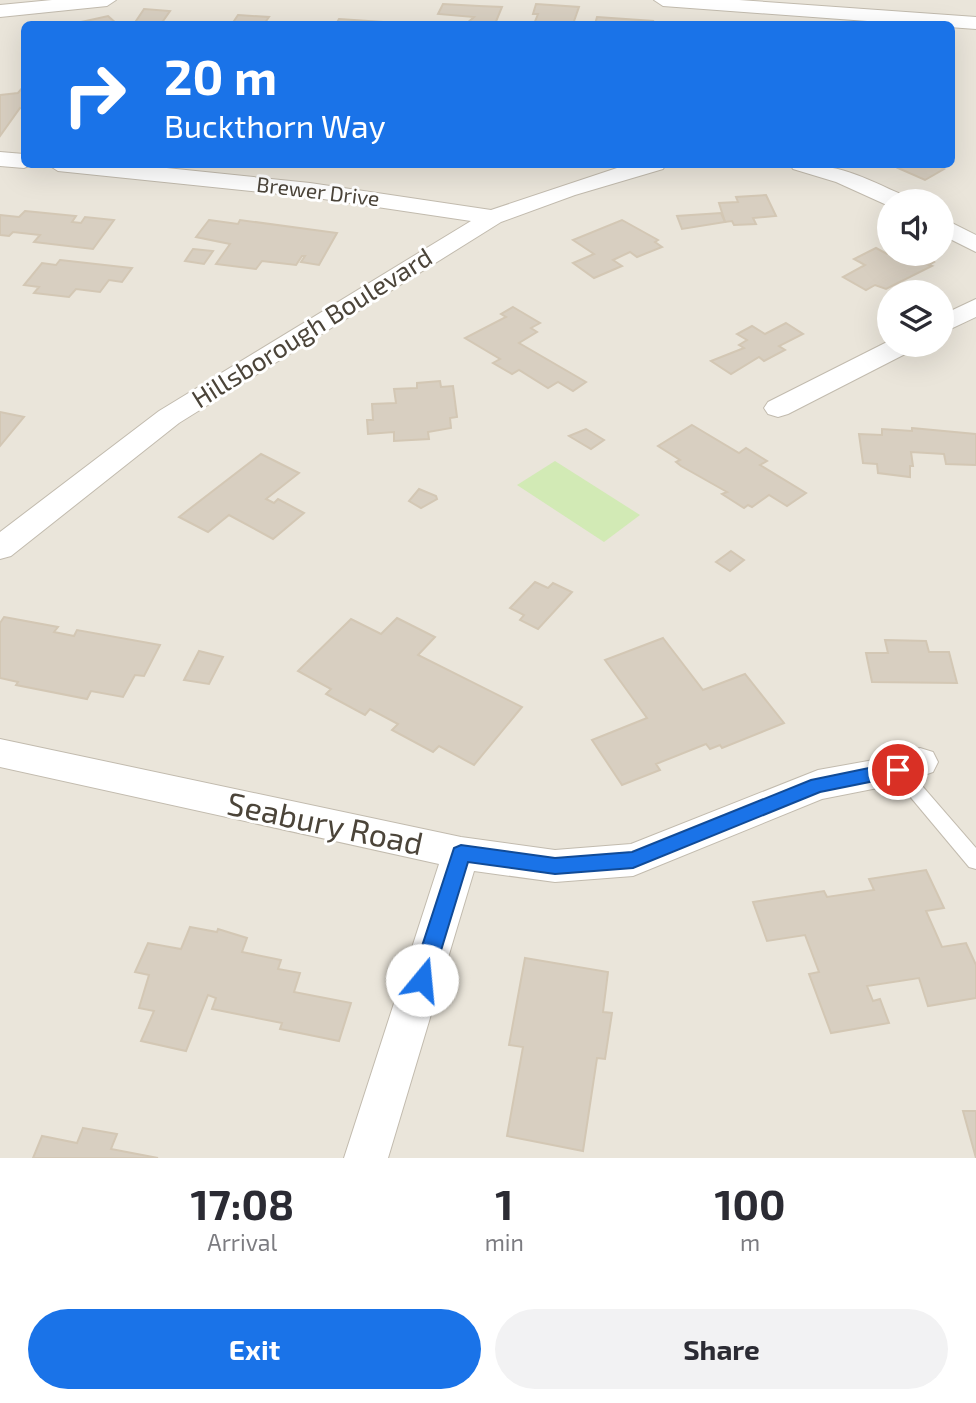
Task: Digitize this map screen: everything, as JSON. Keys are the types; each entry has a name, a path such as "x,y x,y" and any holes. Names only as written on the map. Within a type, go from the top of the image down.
{"street":[{"path":"0,11 107,0"},
{"path":"663,0 773,11 942,21"},
{"path":"955,22 976,23"},
{"path":"0,159 21,161"},
{"name":"Brewer Drive","path":"97,168 310,190 493,217"},
{"name":"Hillsborough Boulevard","path":"0,548 169,417 493,217 567,190 641,168"},
{"path":"814,168 844,177 877,192"},
{"path":"954,232 976,245"},
{"path":"954,319 976,307"},
{"path":"778,408 878,357"},
{"name":"Seabury Road","path":"0,753 461,853 366,1158"},
{"path":"461,853 555,866 633,860 818,785 909,766"}],"lane":[{"path":"909,766 976,861"}],"shaded area":[{"path":"0,0 976,0 976,1158 0,1158"}],"green space":[{"path":"555,461 640,515 604,542 517,485"}],"building":[{"path":"443,4 502,7 496,21 469,21 474,17 438,14"},
{"path":"536,4 579,7 574,21 535,21 538,14 533,14"},
{"path":"144,9 170,11 163,21 136,21"},
{"path":"238,15 269,17 266,21 234,21"},
{"path":"108,16 114,21 86,21"},
{"path":"597,17 653,21 596,21"},
{"path":"339,19 368,21 338,21"},
{"path":"21,89 21,108 0,136 0,95 18,93"},
{"path":"898,168 944,169 925,180"},
{"path":"766,195 776,216 753,218 756,224 734,225 732,221 725,222 719,203 738,202 736,197"},
{"path":"25,211 76,216 72,222 81,223 85,217 114,220 93,249 34,242 40,235 13,232 9,236 0,235 0,215 19,217"},
{"path":"721,213 725,222 682,229 677,216"},
{"path":"209,220 238,224 240,220 337,233 319,265 301,262 305,256 302,256 296,265 262,261 256,269 216,264 230,244 196,237"},
{"path":"622,220 658,240 655,242 662,247 637,257 630,252 613,260 622,266 594,278 573,263 594,254 573,240"},
{"path":"876,248 877,266 932,266 904,280 877,280 877,286 866,290 843,277 865,265 854,259"},
{"path":"193,249 213,251 204,264 185,261"},
{"path":"60,260 132,268 122,282 109,280 100,292 76,289 69,297 34,293 39,287 24,285 42,263 56,265"},
{"path":"513,307 540,323 531,328 537,332 519,343 586,382 573,391 558,382 548,388 519,370 512,374 493,363 500,359 465,338 506,317 501,314"},
{"path":"786,323 803,334 779,346 785,350 764,361 759,357 731,374 711,361 744,348 739,345 747,340 737,334 752,326 765,334"},
{"path":"440,381 441,387 453,386 457,417 450,418 451,428 428,432 429,439 394,441 394,432 368,434 367,420 373,420 372,404 396,403 394,389 417,388 417,383"},
{"path":"0,412 24,417 0,446"},
{"path":"692,425 739,453 746,448 767,461 760,465 806,493 787,506 769,495 752,507 748,505 744,508 722,494 727,492 681,466 676,462 680,460 658,446"},
{"path":"912,428 976,434 976,465 946,464 944,454 911,452 913,466 910,466 910,477 878,473 877,464 863,463 859,434 882,435 882,429 912,431"},
{"path":"586,429 604,440 591,449 569,436"},
{"path":"261,454 299,473 266,499 274,503 278,499 304,513 273,539 229,515 208,532 179,517"},
{"path":"419,489 436,496 437,499 421,508 409,501"},
{"path":"731,551 744,560 730,571 716,562"},
{"path":"535,582 548,588 553,583 572,592 538,629 520,620 524,615 510,608"},
{"path":"4,617 58,627 54,632 74,636 77,630 160,645 144,676 135,675 123,697 91,691 87,699 16,685 18,682 0,678 0,623"},
{"path":"397,618 435,637 418,655 522,707 474,765 439,746 433,752 392,730 398,724 370,709 365,715 326,694 331,689 298,671 351,619 381,634"},
{"path":"663,638 703,690 745,674 784,723 722,748 720,745 710,749 706,744 656,764 660,770 622,785 592,740 647,718 605,660"},
{"path":"885,640 926,641 929,652 949,652 957,683 872,682 866,653 888,653"},
{"path":"199,651 223,657 209,684 184,680"},
{"path":"926,870 944,908 926,911 942,947 966,943 976,965 976,998 928,1006 919,978 867,986 873,1001 880,999 889,1023 831,1033 809,974 819,972 805,935 767,941 753,902 824,891 827,897 874,890 869,879"},
{"path":"190,927 217,932 218,929 247,938 242,952 281,960 278,969 300,973 294,992 351,1003 339,1041 280,1029 282,1023 212,1009 216,998 208,995 186,1051 141,1041 154,1011 139,1008 149,975 135,972 148,943 181,949"},
{"path":"525,958 608,972 603,1012 612,1013 605,1059 597,1058 583,1151 507,1136 523,1047 509,1045"},
{"path":"963,1111 976,1111 976,1158"},
{"path":"83,1128 117,1134 111,1149 158,1158 33,1158 42,1136 77,1143"}],"route":[{"path":"422,980 461,853 555,866 633,860 818,785 898,770"}]}
